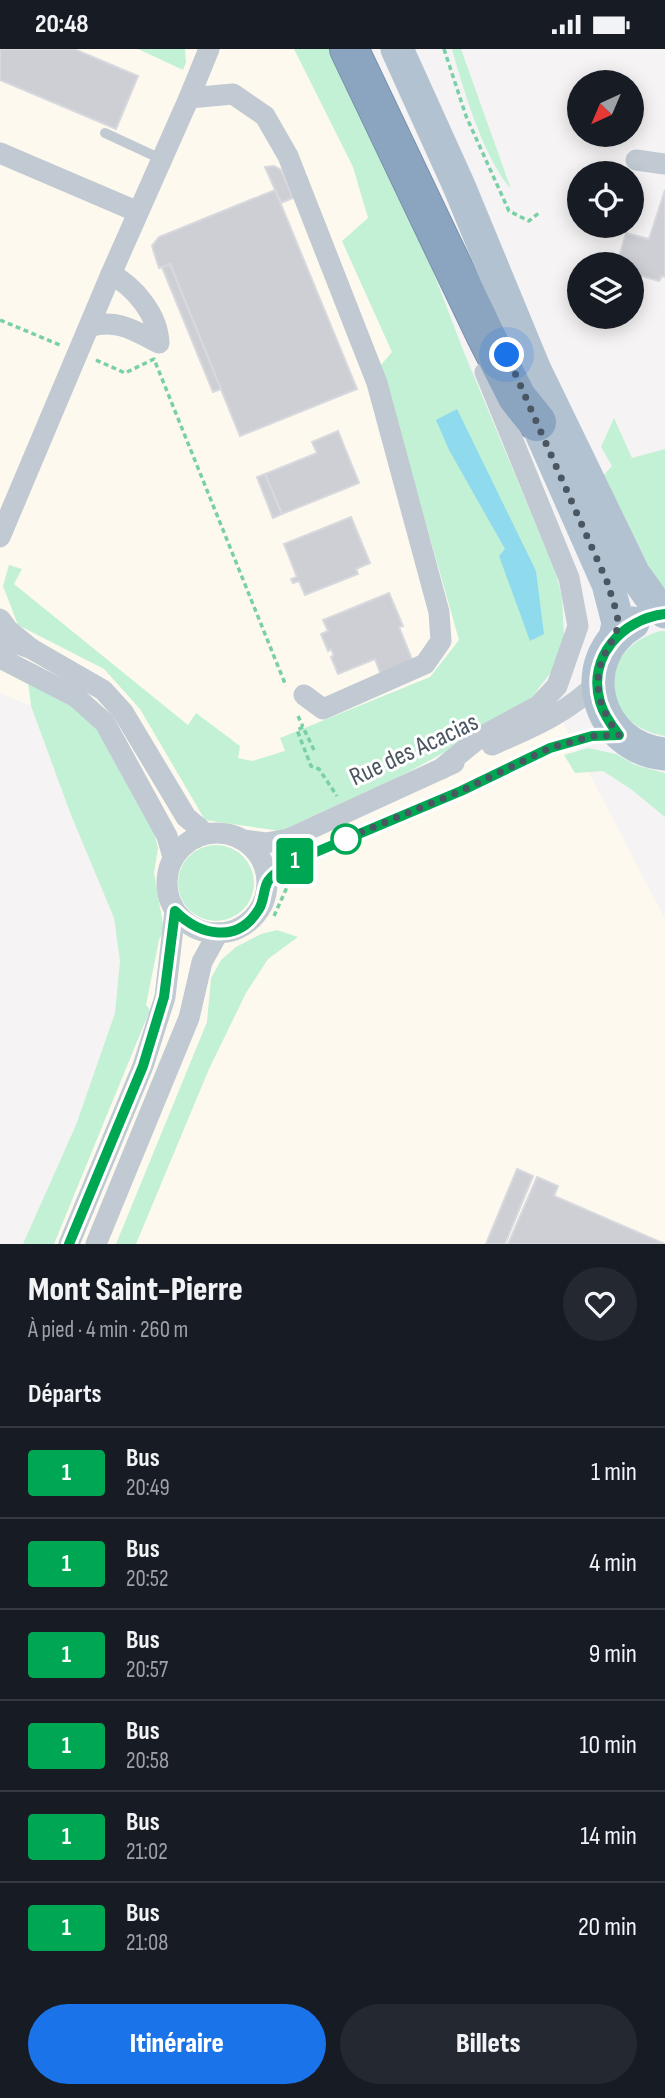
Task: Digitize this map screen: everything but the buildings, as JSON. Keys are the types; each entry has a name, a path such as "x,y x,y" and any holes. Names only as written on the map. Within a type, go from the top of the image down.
{"highway":[{"path":"349,49 512,387 537,422"}],"main road":[{"path":"368,49 608,584 618,624 615,638 602,659 597,682 600,702 607,720 619,735 634,746 652,753 665,754"},
{"path":"397,49 459,186 546,394 634,574 665,613 639,620 615,638"},
{"path":"416,49 450,141 459,186"}],"street":[{"path":"0,537 209,49"},
{"path":"189,97 233,94 265,116 288,156 377,383 439,612 441,641 425,664 323,709 296,698"},
{"path":"0,153 138,212"},
{"path":"636,160 665,164"},
{"path":"442,241 444,265 456,301 569,577 578,626 557,686 538,706 479,738 442,769"},
{"path":"89,327 102,323 121,324 159,343 158,331 144,305 129,284 111,274"},
{"path":"0,619 8,630 30,648 103,689 122,712 186,817 205,833"},
{"path":"0,638 30,648"},
{"path":"0,658 76,697 105,723 167,836 173,857"},
{"name":"Rue des Acacias","path":"243,839 266,843 288,839 558,715 584,697 597,682"},
{"path":"225,832 243,839 261,858 267,882 265,897 259,910 248,922 234,930 218,933 202,931 187,923 175,911 167,894 167,875 173,857 187,842 205,833 225,832"},
{"path":"69,1244 143,1066 164,997 175,911"},
{"path":"96,1244 189,1018 202,963 218,933"}],"lane":[{"path":"105,132 161,159"},
{"name":"Rue des Acacias","path":"267,882 281,869 297,860 461,791 550,748 592,736 619,735"}],"path":[{"path":"444,49 466,116 509,211 529,221 540,212"},
{"path":"0,320 125,373 154,359 296,698 303,727 314,750"},
{"path":"303,727 297,730 312,766 319,769 338,797 327,802"}],"shaded area":[{"path":"0,49 294,49 353,167 369,218 343,242 532,663 665,919 665,1244 23,1244 76,1125 115,1013 120,961 114,918 71,815 31,706 0,693"}],"green space":[{"path":"138,49 185,49 186,62 183,70"},
{"path":"294,49 335,49 377,124 463,350 556,573 562,598 564,636 554,668 533,696 504,720 401,776 280,831 205,820 140,709 104,669 18,625 3,586 9,565 22,569 14,584 188,725 196,713 240,746 238,758 252,761 285,751 280,738 430,677 459,640 381,365 392,352 342,241 368,218 353,167"},
{"path":"452,49 461,49 511,189 483,142"},
{"path":"614,418 632,458 665,449 665,588 658,585 604,475 612,466 601,447"},
{"path":"665,631 665,736 643,729 627,718 617,703 613,687 615,670 624,654 639,641"},
{"path":"28,681 74,707 103,733 153,827 158,848 154,873 164,930 159,940 146,1005 150,1010 54,1244 23,1244 76,1125 115,1013 120,961 114,918 71,815 31,706"},
{"path":"588,748 616,754 635,765 665,773 665,817 631,789 603,771 575,773 564,755"},
{"path":"216,845 230,848 243,856 251,869 254,883 251,897 243,910 230,918 216,921 202,918 189,910 181,897 178,883 181,869 189,856 202,848"},
{"path":"277,930 298,937 268,959 246,993 209,1069 136,1244 116,1244 207,1022 211,978 221,960 236,947 261,934"}],"water":[{"path":"457,409 536,571 544,634 530,641 499,556 505,549 449,450 436,420"}],"bus line":[{"name":"1","path":"69,1244 143,1066 164,997 175,911 187,923 202,931 218,933 234,930 248,922 259,910 265,897 267,882 281,869 297,860 461,791 550,748 592,736 619,735 607,720 600,702 597,682 602,659 615,638 626,628 639,620 665,614"}],"route":[{"path":"346,839 342,840 461,791 550,748 592,736 619,735 607,720 600,702 597,682 602,659 615,638 618,624 608,584 507,355"}]}
